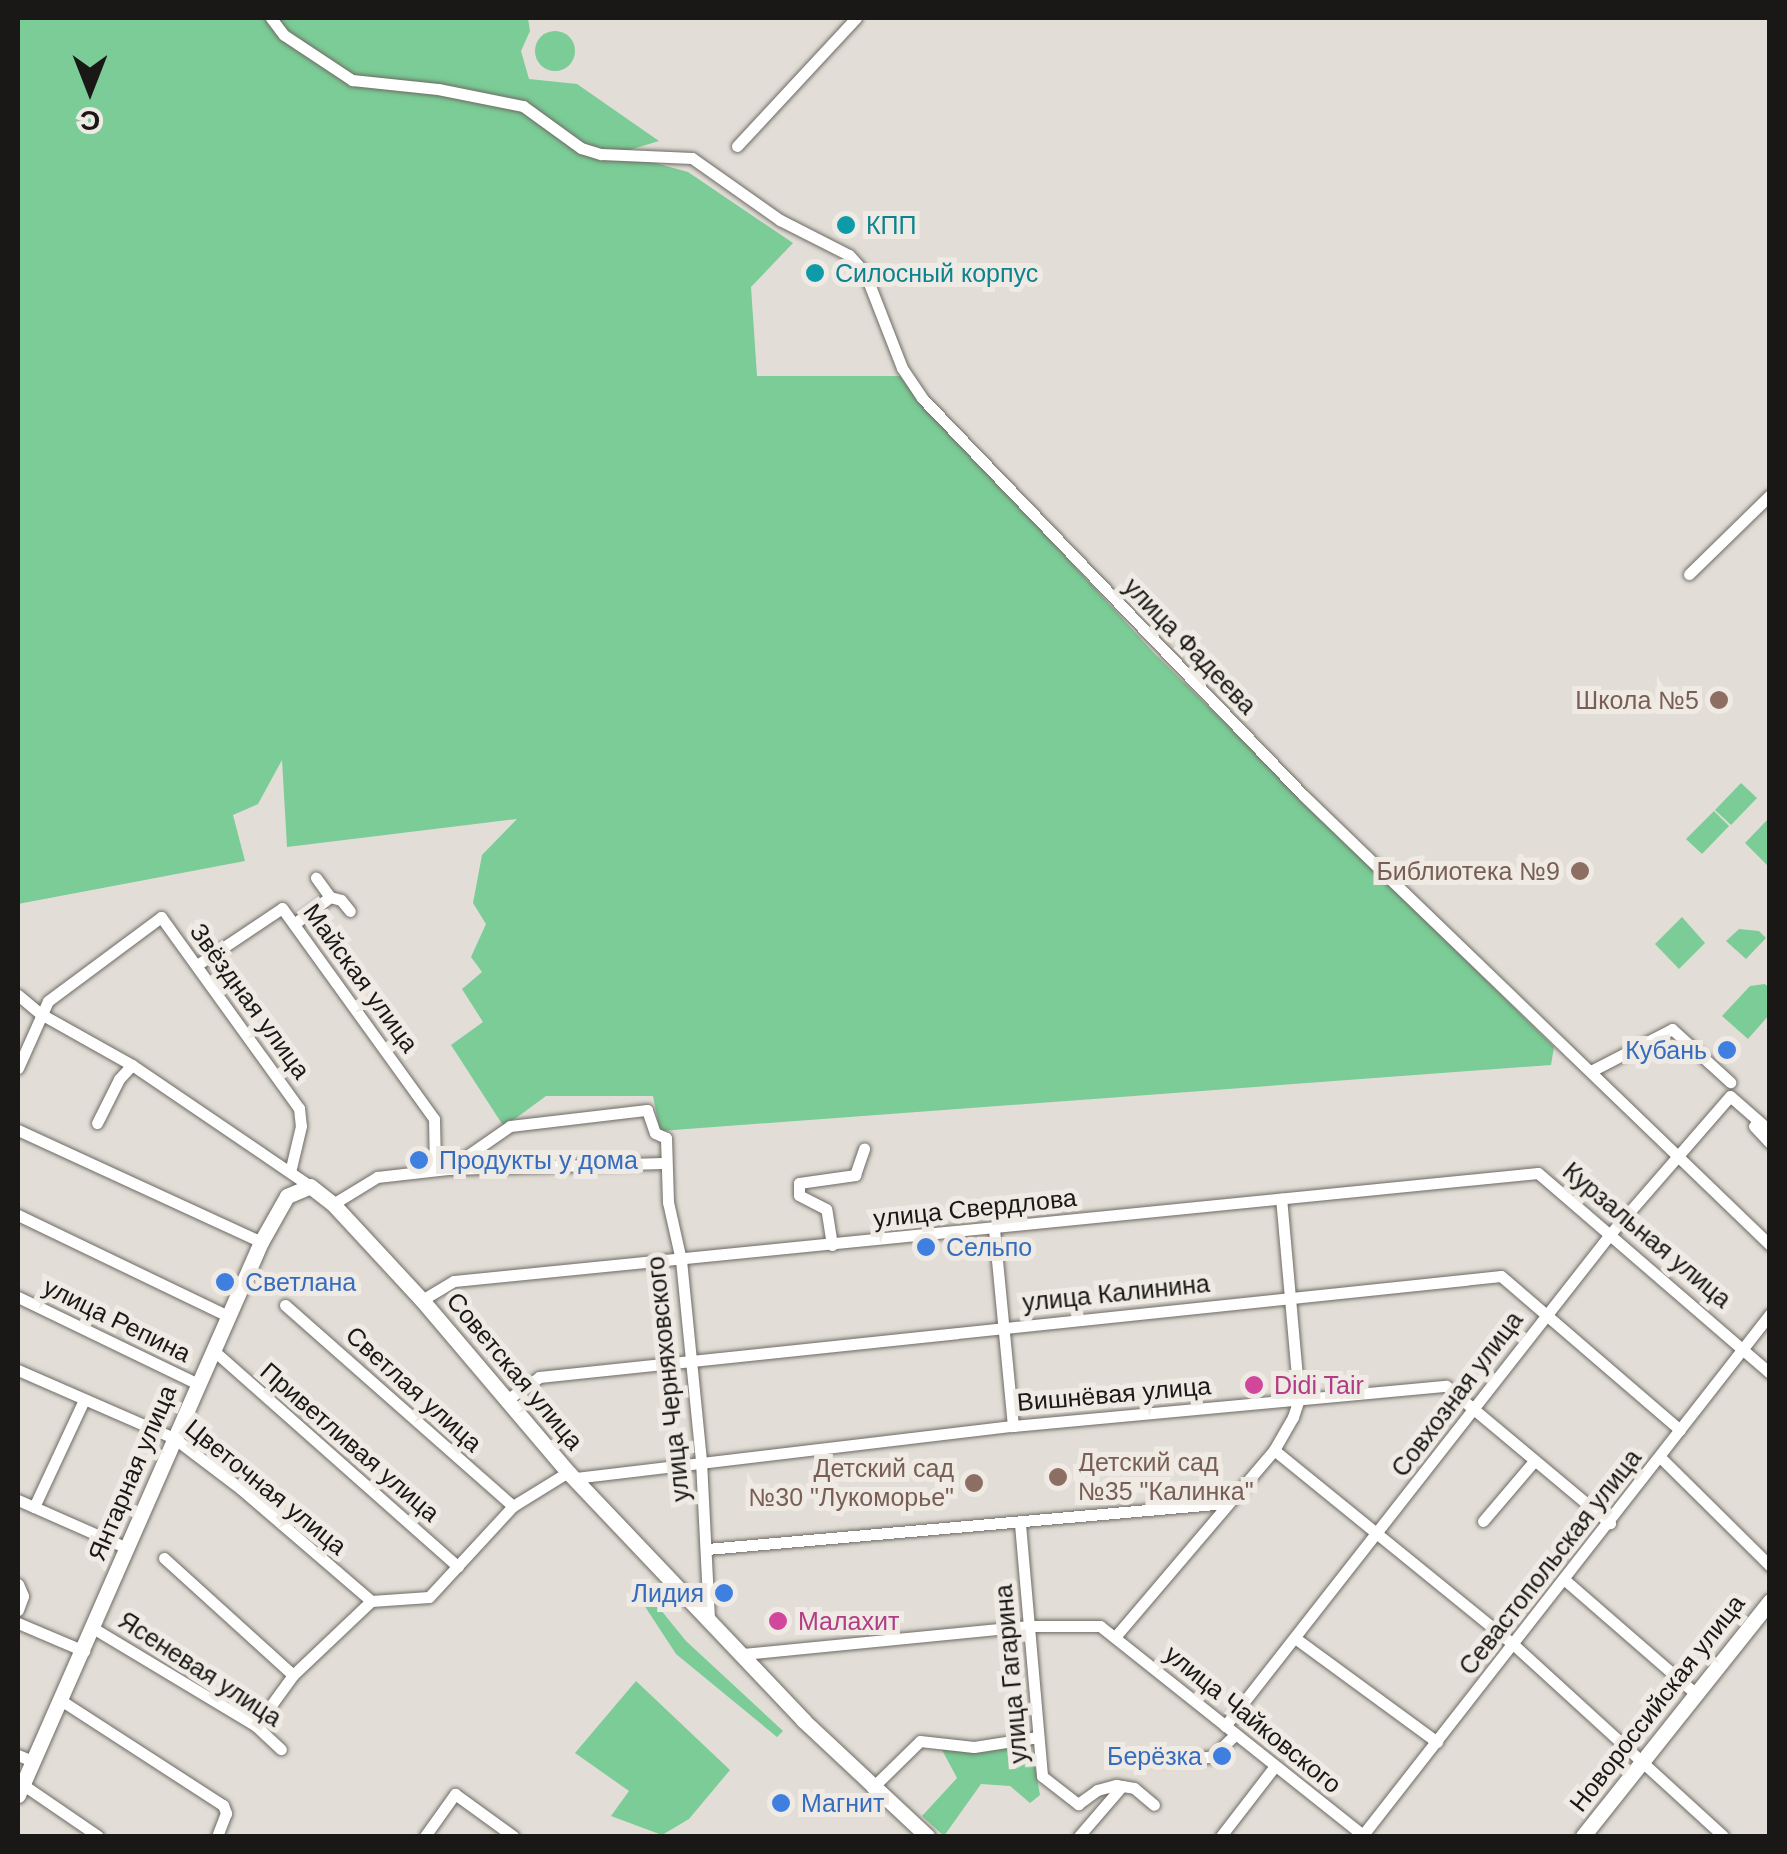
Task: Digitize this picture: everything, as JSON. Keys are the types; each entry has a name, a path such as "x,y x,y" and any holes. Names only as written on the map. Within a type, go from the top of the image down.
{"street":[{"name":"улица Фадеева","path":"271,18 284,36 352,80 438,89 523,106 581,148 602,154 692,158 758,205 849,254 865,273 902,368 922,398 1169,660 1678,1156"},
{"path":"737,146 856,18"},
{"path":"1689,574 1770,495"},
{"path":"316,878 330,897 341,900 350,911"},
{"path":"294,924 330,897"},
{"name":"Майская улица","path":"196,965 282,908 434,1119 441,1168"},
{"name":"Звёздная улица","path":"40,1014 48,1001 161,917 299,1108 301,1126 290,1172"},
{"name":"Советская улица","path":"18,995 40,1014 132,1065 332,1204 422,1300 572,1475 872,1788 927,1836"},
{"path":"18,1068 40,1014"},
{"path":"1593,1070 1672,1030 1770,1131"},
{"path":"96,1122 119,1079 132,1065"},
{"path":"1732,1092 1770,1143"},
{"name":"Совхозная улица","path":"1230,1730 1295,1638 1546,1315 1732,1092"},
{"name":"улица Черняховского","path":"441,1168 510,1126 556,1117 647,1110 656,1133 666,1138 663,1163 680,1260 702,1460 709,1617"},
{"path":"18,1130 261,1242"},
{"path":"832,1245 826,1209 799,1195 799,1183 855,1175 864,1148"},
{"path":"1678,1156 1770,1245"},
{"path":"332,1204 377,1177 441,1168 663,1163"},
{"name":"улица Свердлова","path":"422,1300 454,1282 1538,1173"},
{"name":"Курзальная улица","path":"1538,1173 1770,1373"},
{"name":"Янтарная улица","path":"20,1789 24,1758 62,1701 261,1242 287,1196 310,1186"},
{"path":"743,1654 1030,1626 1100,1626 1115,1637 1274,1450 1299,1399 1281,1199"},
{"path":"18,1215 228,1316"},
{"path":"994,1228 1013,1426"},
{"name":"улица Калинина","path":"508,1399 538,1376 1501,1276 1680,1430"},
{"name":"улица Репина","path":"18,1297 198,1384"},
{"name":"Светлая улица","path":"286,1305 513,1506"},
{"name":"Севастопольская улица","path":"1363,1836 1566,1581 1770,1314"},
{"name":"Приветливая улица","path":"213,1350 458,1566"},
{"name":"Цветочная улица","path":"18,1370 174,1438 241,1489 371,1600"},
{"name":"Вишнёвая улица","path":"572,1475 1013,1426 1446,1386 1610,1523"},
{"path":"34,1507 84,1400"},
{"path":"1274,1450 1514,1645 1723,1836"},
{"path":"1660,1457 1770,1566"},
{"path":"1484,1521 1534,1462"},
{"path":"256,1726 293,1674 371,1600 429,1597 513,1506 572,1475"},
{"path":"18,1500 127,1548"},
{"path":"707,1549 1228,1504"},
{"name":"улица Гагарина","path":"1020,1524 1042,1776 1078,1804 1097,1790 1122,1786"},
{"path":"164,1558 293,1674"},
{"path":"1566,1581 1696,1694"},
{"path":"18,1584 23,1596 18,1610"},
{"name":"Новороссийская улица","path":"1583,1836 1770,1601"},
{"path":"18,1623 84,1651"},
{"name":"Ясеневая улица","path":"94,1628 256,1726 281,1749"},
{"name":"улица Чайковского","path":"1115,1637 1363,1836"},
{"path":"1295,1638 1437,1742"},
{"path":"62,1701 223,1805 226,1813 217,1836"},
{"path":"1149,1758 1212,1757 1230,1730"},
{"path":"872,1788 920,1741 974,1747 1038,1736"},
{"path":"1222,1836 1275,1766"},
{"path":"1080,1836 1122,1786 1134,1788 1154,1805"},
{"path":"20,1789 84,1832 98,1836"},
{"path":"425,1836 455,1794 513,1836"}],"green space":[{"path":"18,18 528,18 530,31 521,51 529,79 577,84 659,141 619,153 688,172 793,243 751,287 757,376 900,376 1154,653 1554,1047 1551,1065 660,1131 653,1096 546,1096 504,1127 451,1045 483,1022 462,989 482,972 471,957 486,924 473,903 482,855 517,819 287,847 282,760 258,804 233,815 245,861 18,904"},
{"path":"555,31 569,37 575,51 569,65 555,71 541,65 535,51 541,37"},
{"path":"1741,783 1757,798 1731,825 1715,810"},
{"path":"1714,811 1729,826 1702,854 1686,839"},
{"path":"1769,818 1769,867 1745,843"},
{"path":"1682,917 1705,943 1679,969 1655,944"},
{"path":"1739,929 1759,931 1766,938 1746,959 1726,941"},
{"path":"1765,984 1769,988 1769,1015 1748,1039 1722,1016 1750,986"},
{"path":"651,1598 686,1641 783,1731 777,1737 676,1654 644,1605"},
{"path":"636,1681 730,1770 689,1819 662,1835 611,1816 629,1791 575,1753"},
{"path":"1031,1744 1040,1795 1030,1803 1010,1786 981,1784 944,1836 922,1816 957,1778 941,1748 979,1750"}],"place":[{"name":"КПП","path":"846,225"},
{"name":"Силосный корпус","path":"815,273"},
{"name":"Школа №5","path":"1719,700"},
{"name":"Библиотека №9","path":"1580,871"},
{"name":"Кубань","path":"1727,1050"},
{"name":"Продукты у дома","path":"419,1160"},
{"name":"Сельпо","path":"926,1247"},
{"name":"Светлана","path":"225,1282"},
{"name":"Didi Tair","path":"1254,1385"},
{"name":"Детский сад №35 \"Калинка\"","path":"1058,1477"},
{"name":"Детский сад №30 \"Лукоморье\"","path":"974,1483"},
{"name":"Лидия","path":"724,1593"},
{"name":"Малахит","path":"778,1621"},
{"name":"Берёзка","path":"1222,1756"},
{"name":"Магнит","path":"781,1803"}]}
